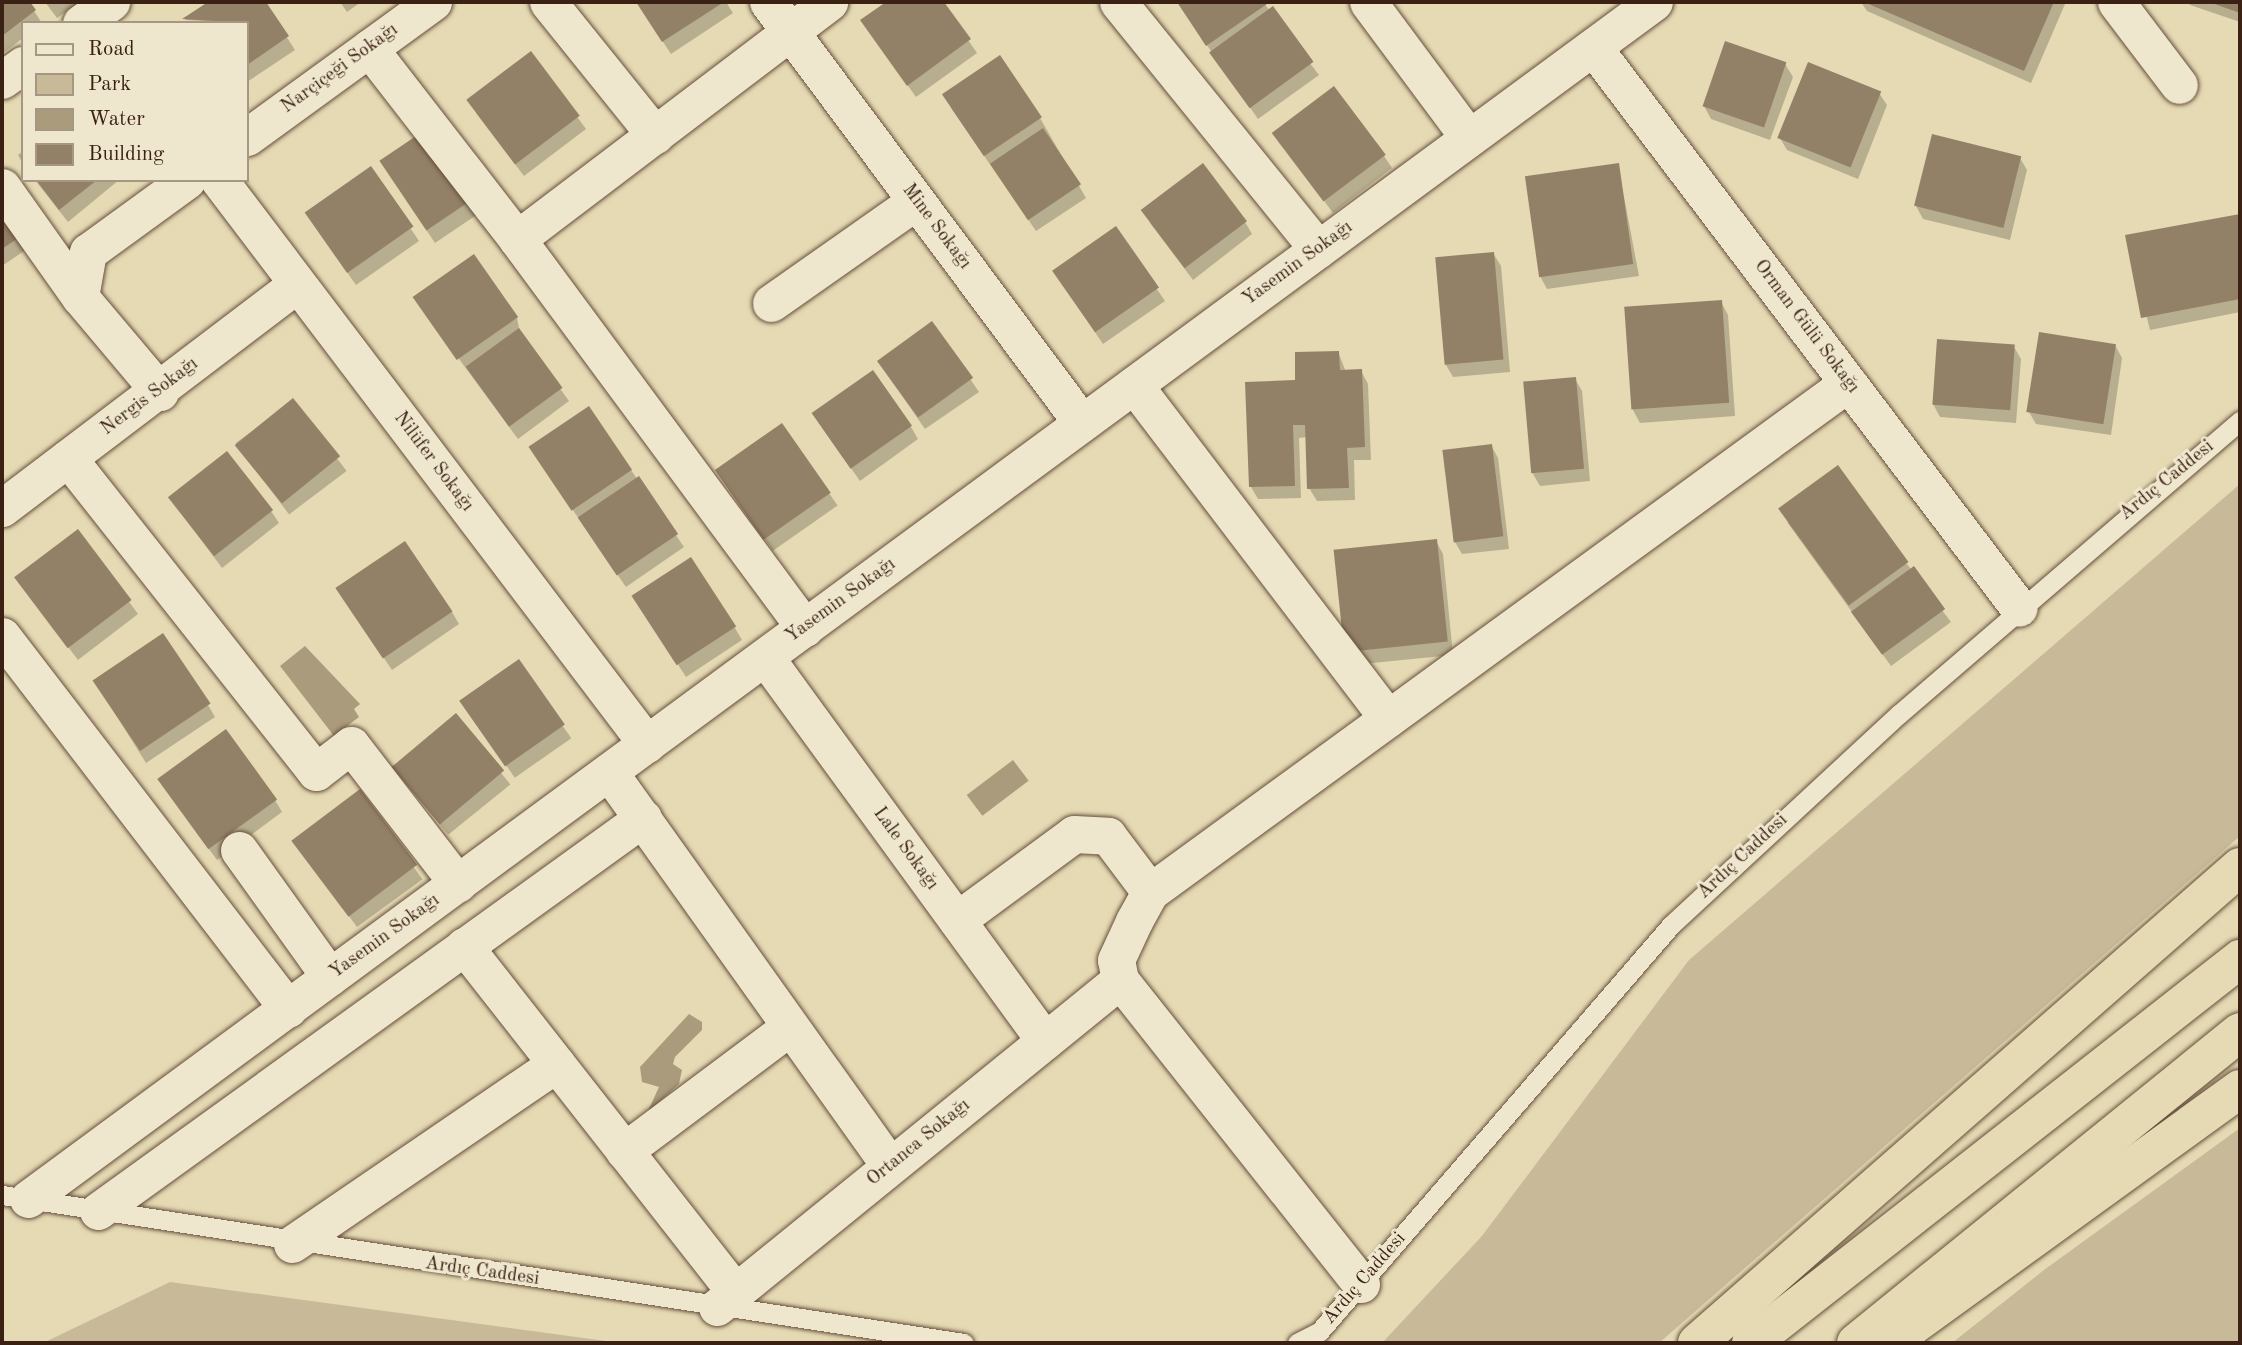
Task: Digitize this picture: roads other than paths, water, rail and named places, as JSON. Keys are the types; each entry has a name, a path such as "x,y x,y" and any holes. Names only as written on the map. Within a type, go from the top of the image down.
{"highway":[{"path":"1698,1343 2240,867"},
{"path":"1751,1343 2240,959"},
{"path":"1856,1343 2240,1032"},
{"path":"1889,1343 2240,1089"}],"street":[{"path":"84,21 111,2"},
{"name":"Narçiçeği Sokağı","path":"248,136 433,2"},
{"path":"548,2 655,135"},
{"path":"768,2 790,32"},
{"path":"517,239 829,2"},
{"path":"1118,2 1318,249"},
{"path":"1367,2 1469,138"},
{"name":"Yasemin Sokağı","path":"15,1197 288,1009 1654,2"},
{"path":"2116,2 2179,85"},
{"name":"Mine Sokağı","path":"790,32 1082,423"},
{"name":"Orman Gülü Sokağı","path":"1593,47 2020,608"},
{"path":"369,48 517,239 804,628"},
{"path":"2,80 21,66"},
{"path":"80,297 88,252 184,182"},
{"name":"Nilüfer Sokağı","path":"220,182 647,744"},
{"path":"2,187 80,297 160,392"},
{"path":"771,303 916,201"},
{"name":"Nergis Sokağı","path":"2,508 160,392 297,284"},
{"path":"1361,1284 1120,980 1116,960 1150,892 1848,383"},
{"path":"1134,385 1388,718"},
{"path":"68,458 316,772 351,745 458,884"},
{"path":"2,635 288,1009"},
{"name":"Lale Sokağı","path":"765,656 1045,1041"},
{"path":"609,772 890,1166"},
{"path":"98,1211 643,818"},
{"path":"957,920 1074,834 1108,836 1150,892"},
{"path":"239,850 330,977"},
{"path":"464,946 624,1151 726,1299"},
{"name":"Ortanca Sokağı","path":"726,1299 1120,980"},
{"path":"624,1151 790,1027"},
{"path":"292,1244 556,1064"}],"lane":[{"name":"Ardıç Caddesi","path":"1297,1343 1319,1332 1671,925 2020,608 2240,421"},
{"name":"Ardıç Caddesi","path":"15,1197 292,1244 726,1299 964,1343"}],"water":[{"path":"305,646 360,704 354,709 359,717 334,736 280,666"},
{"path":"1013,760 1029,781 982,816 967,795"},
{"path":"689,1014 702,1022 702,1030 675,1057 673,1064 682,1070 679,1084 647,1113 659,1087 642,1082 640,1067"}]}
